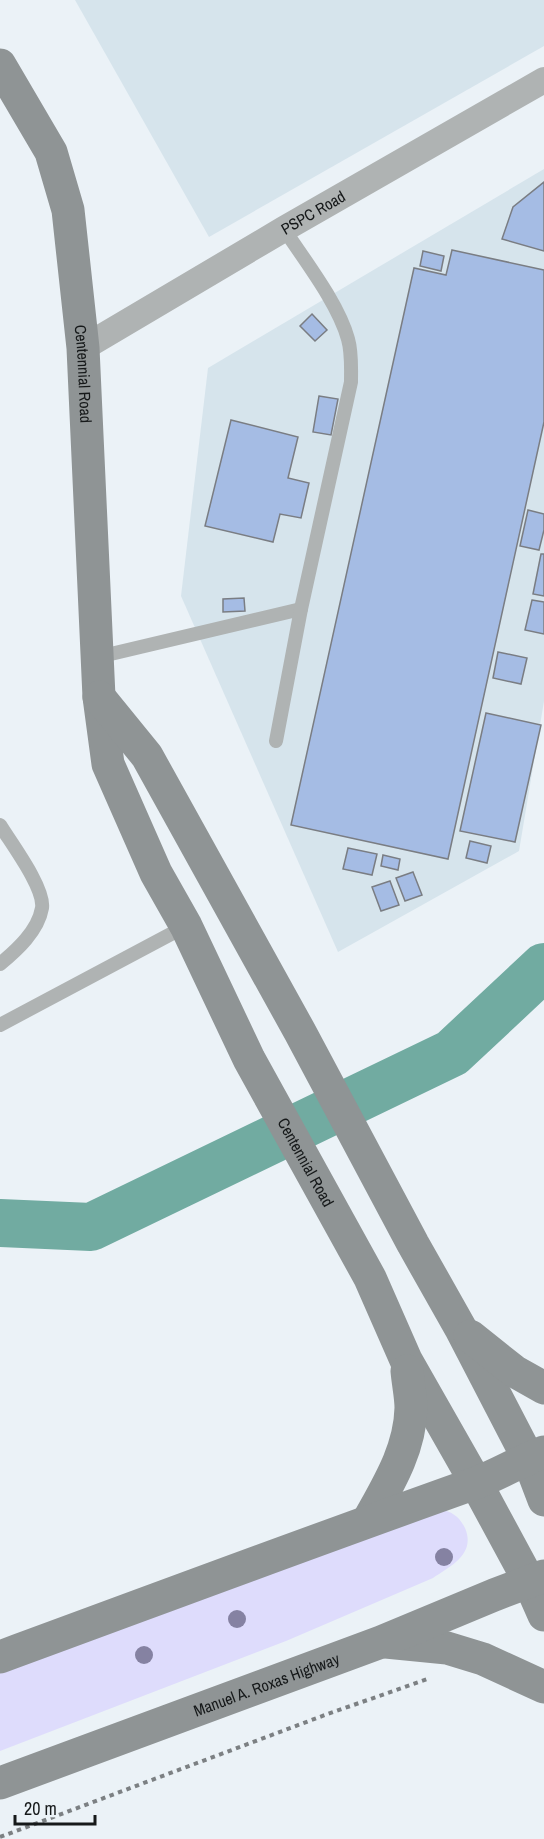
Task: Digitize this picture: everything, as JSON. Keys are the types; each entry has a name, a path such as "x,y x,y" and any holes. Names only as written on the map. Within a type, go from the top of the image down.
{"street":[{"name":"Centennial Road","path":"0,65 51,152 68,210 82,348 99,697 108,764 156,873 186,926 249,1059 370,1278 406,1360 476,1483 537,1578 544,1615"},
{"name":"PSPC Road","path":"82,348 544,80"},
{"path":"99,697 147,756 300,1032 460,1329 536,1455 544,1500"},
{"path":"460,1329 514,1371 544,1388"},
{"path":"368,1521 394,1475 407,1441 411,1408 406,1360"},
{"path":"0,1657 476,1483 536,1455"},
{"name":"Manuel A. Roxas Highway","path":"0,1783 381,1642 537,1578"},
{"path":"381,1642 447,1648 483,1659 544,1687"}],"lane":[{"path":"276,741 301,609 351,382 348,339 340,317 284,229"},
{"path":"98,657 301,609"},
{"path":"0,825 35,880 42,907 32,932 0,964"},
{"path":"1,1020 186,926"}],"path":[{"path":"0,1837 438,1675"}],"shaded area":[{"path":"75,0 544,0 544,46 209,237"},
{"path":"544,169 544,701 519,851 338,952 181,596 208,368"},
{"path":"440,1509 452,1513 460,1520 468,1537 467,1545 460,1558 433,1578 286,1641 0,1751 0,1670"}],"building":[{"path":"544,182 544,251 502,239 513,207"},
{"path":"452,250 544,270 544,422 448,859 291,825 414,268 446,275"},
{"path":"423,251 444,256 441,271 420,266"},
{"path":"312,314 327,330 315,341 300,326"},
{"path":"319,396 338,399 331,435 313,432"},
{"path":"231,420 298,437 288,478 309,483 301,518 280,514 273,542 205,526"},
{"path":"528,510 544,514 544,530 539,550 520,546"},
{"path":"541,554 544,554 544,596 533,594"},
{"path":"244,598 245,611 223,612 223,599"},
{"path":"532,600 544,602 544,634 525,630"},
{"path":"498,652 527,658 521,684 493,678"},
{"path":"486,713 541,725 515,842 460,831"},
{"path":"470,841 491,846 487,863 466,858"},
{"path":"348,848 377,854 372,875 343,869"},
{"path":"383,855 400,859 398,870 381,866"},
{"path":"413,872 422,895 405,901 396,878"},
{"path":"390,881 399,905 381,911 372,887"}],"waterway":[{"path":"0,1223 91,1227 452,1053 544,967"}]}
